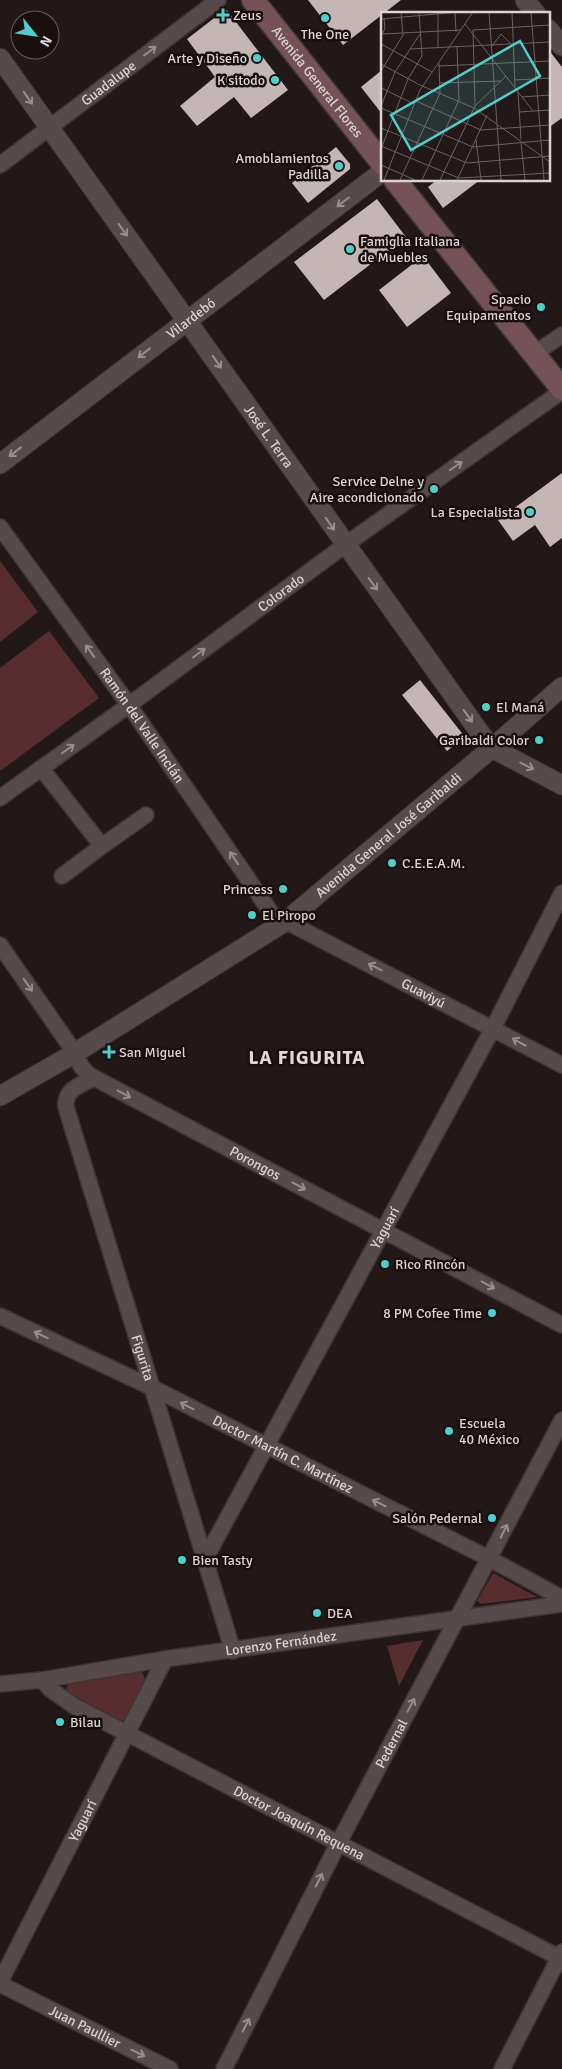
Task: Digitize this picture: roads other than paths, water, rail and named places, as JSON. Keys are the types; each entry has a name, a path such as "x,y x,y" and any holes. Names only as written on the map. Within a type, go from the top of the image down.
{"main road":[{"name":"Avenida General Flores","path":"253,0 381,162"},
{"path":"397,181 562,390"}],"street":[{"name":"Guadalupe","path":"0,165 218,0"},
{"path":"525,0 534,12"},
{"path":"550,32 558,46"},
{"name":"José L. Terra","path":"0,58 345,545 492,748 562,784"},
{"name":"Vilardebó","path":"0,464 381,173"},
{"path":"534,354 562,335"},
{"name":"Colorado","path":"0,798 345,545 562,390"},
{"name":"Ramón del Valle Inclán","path":"0,527 129,705 272,914 286,921"},
{"name":"Avenida General José Garibaldi","path":"0,1096 75,1053 286,921 562,687"},
{"path":"41,768 102,846"},
{"path":"62,876 146,815"},
{"name":"Yaguarí","path":"204,1561 492,1028 562,893"},
{"name":"Guaviyú","path":"286,921 562,1065"},
{"name":"Porongos","path":"0,945 75,1053 81,1066 94,1078 562,1325"},
{"name":"Figurita","path":"94,1078 68,1093 65,1099 66,1107 233,1651"},
{"name":"Doctor Martín C. Martínez","path":"0,1316 153,1388 490,1559 562,1598"},
{"name":"Pedernal","path":"224,2069 338,1844 562,1420"},
{"name":"Lorenzo Fernández","path":"0,1684 42,1680 165,1659 562,1604"},
{"name":"Yaguarí","path":"0,1983 165,1659"},
{"name":"Doctor Joaquín Requena","path":"42,1680 64,1699 127,1733 338,1844 561,1956"},
{"path":"502,2069 561,1956"},
{"name":"Juan Paullier","path":"0,1983 170,2069"}],"place":[{"name":"Zeus","path":"223,15"},
{"name":"The One","path":"325,18"},
{"name":"Arte y Diseño","path":"257,58"},
{"name":"K sitodo","path":"275,80"},
{"name":"Amoblamientos Padilla","path":"339,166"},
{"name":"Famiglia Italiana de Muebles","path":"350,249"},
{"name":"Spacio Equipamentos","path":"541,307"},
{"name":"Service Delne y Aire acondicionado","path":"434,489"},
{"name":"La Especialista","path":"530,512"},
{"name":"El Maná","path":"486,707"},
{"name":"Garibaldi Color","path":"539,740"},
{"name":"C.E.E.A.M.","path":"392,863"},
{"name":"Princess","path":"283,889"},
{"name":"El Piropo","path":"252,915"},
{"name":"San Miguel","path":"109,1052"},
{"name":"Rico Rincón","path":"385,1264"},
{"name":"8 PM Cofee Time","path":"492,1313"},
{"name":"Escuela 40 México","path":"449,1431"},
{"name":"Salón Pedernal","path":"492,1518"},
{"name":"Bien Tasty","path":"182,1560"},
{"name":"DEA","path":"317,1613"},
{"name":"Bilau","path":"60,1722"}],"district":[{"name":"LA FIGURITA","path":"307,1057"}]}
